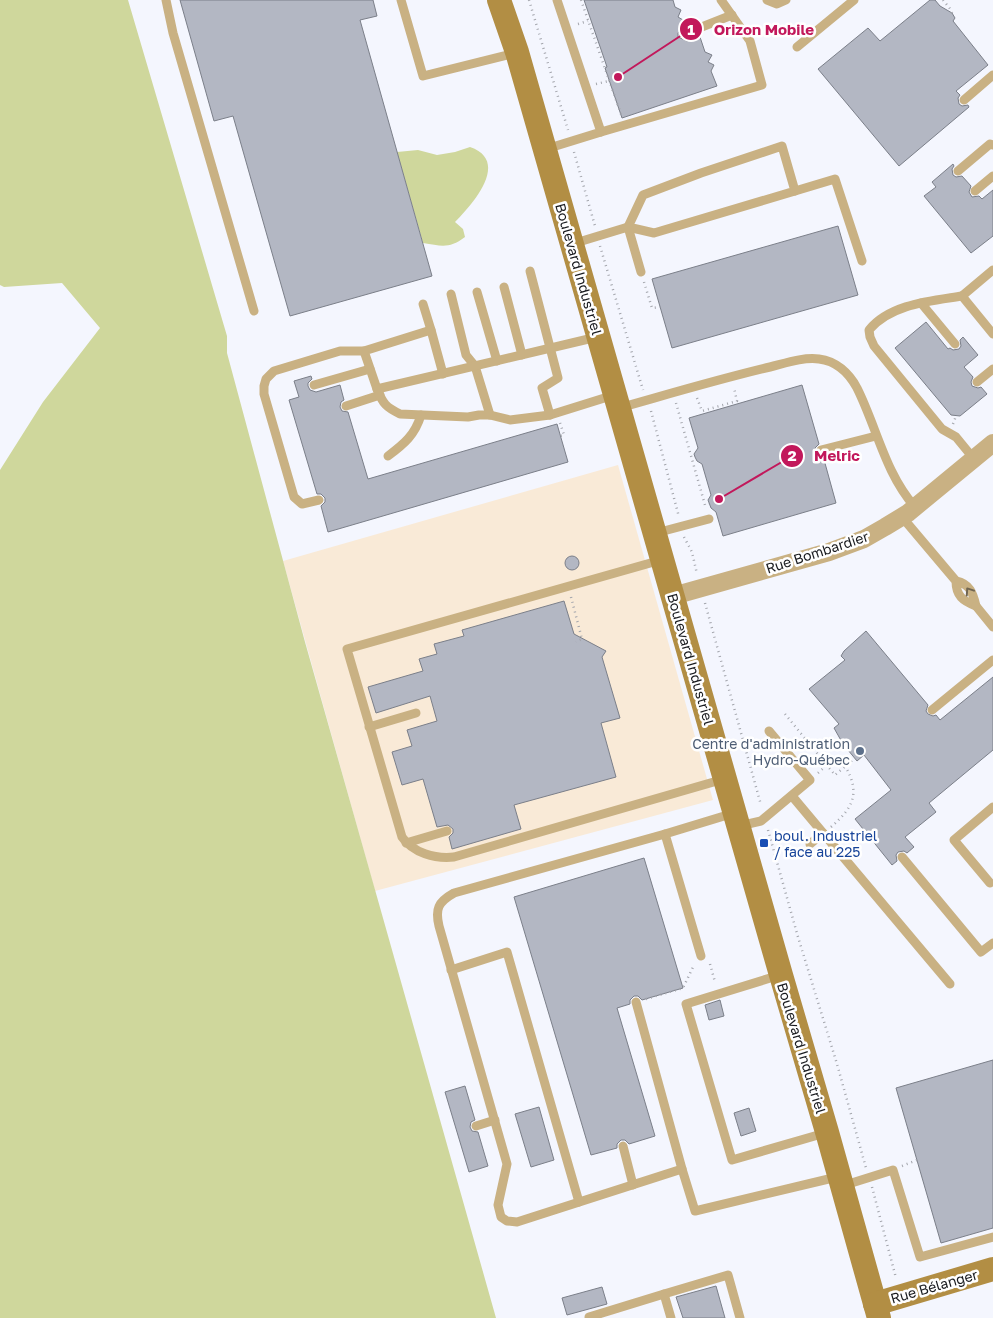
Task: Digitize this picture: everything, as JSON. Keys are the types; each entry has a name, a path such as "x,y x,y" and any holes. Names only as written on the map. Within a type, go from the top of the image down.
{"street":[{"name":"Boulevard Industriel","path":"499,0 517,52 877,1311"},
{"name":"Rue Bombardier","path":"673,596 840,548 864,539 909,512 993,442"},
{"name":"Rue Bélanger","path":"877,1311 993,1269"}],"lane":[{"path":"166,0 173,33 254,311"},
{"path":"402,0 423,76 517,52"},
{"path":"557,0 601,132"},
{"path":"544,149 762,85 750,41 721,0"},
{"path":"767,0 777,4 786,0"},
{"path":"797,47 854,0"},
{"path":"684,34 732,15"},
{"path":"964,100 993,75"},
{"path":"958,171 990,144 993,145"},
{"path":"642,276 628,227 643,195 782,146 795,191"},
{"path":"975,191 993,176"},
{"path":"572,244 628,227 654,233 835,179 862,261"},
{"path":"974,459 956,437 942,430 874,346 869,330 873,324 896,311 921,303 962,296 993,270"},
{"path":"530,272 558,378 542,388 550,415"},
{"path":"504,287 522,355"},
{"path":"477,292 497,361"},
{"path":"451,294 466,355 475,366 490,415"},
{"path":"962,296 993,334"},
{"path":"921,303 955,344"},
{"path":"423,304 443,374"},
{"path":"319,500 302,504 294,497 268,409 264,386 269,374 340,351 364,351 431,330"},
{"path":"346,406 378,392 598,336"},
{"path":"364,351 382,402 391,410 400,414 468,418 490,415 510,420 550,415 617,402 804,359 819,359 830,362 844,370 856,387 909,512 956,581 956,590 965,601 976,606 993,626"},
{"path":"314,386 370,369"},
{"path":"977,382 993,369"},
{"path":"388,456 407,442 413,435 421,415"},
{"path":"821,450 876,436"},
{"path":"654,534 709,519"},
{"path":"662,560 347,649 369,727 399,830 406,842 424,853 436,857 454,857 724,779"},
{"path":"986,618 993,611"},
{"path":"932,710 993,660"},
{"path":"369,727 416,713"},
{"path":"682,1169 517,1222 507,1221 501,1217 498,1205 507,1164 436,914 439,905 446,898 454,894 665,834 736,820 761,821 810,780 769,731"},
{"path":"792,796 950,984"},
{"path":"990,882 954,840 993,807"},
{"path":"406,842 447,831"},
{"path":"810,844 823,833"},
{"path":"665,834 701,956"},
{"path":"902,857 981,952 993,943"},
{"path":"452,970 507,952 579,1202"},
{"path":"781,975 686,1004 726,1142 732,1160 827,1132"},
{"path":"636,1002 695,1211 893,1170 920,1257 993,1237"},
{"path":"476,1126 495,1120"},
{"path":"623,1146 633,1185"},
{"path":"590,1318 728,1275 740,1318"},
{"path":"664,1294 671,1318"}],"path":[{"path":"529,0 567,129"},
{"path":"581,0 588,14 622,118"},
{"path":"943,0 952,10 952,13"},
{"name":"Boulevard Industriel","path":"574,151 594,224"},
{"name":"Boulevard Industriel","path":"601,249 642,389"},
{"path":"642,276 652,308 660,307"},
{"path":"699,405 702,411 720,408 737,401"},
{"path":"650,408 678,513"},
{"path":"679,411 705,505 709,504"},
{"path":"560,423 564,435 560,436"},
{"path":"684,536 692,552 697,573"},
{"path":"568,586 582,639 576,642"},
{"name":"Boulevard Industriel","path":"705,604 762,806"},
{"path":"785,714 835,775 855,758"},
{"path":"831,826 846,812 852,803 854,785 845,766"},
{"name":"Boulevard Industriel","path":"768,828 866,1167"},
{"path":"636,1002 683,988 691,968 701,956"},
{"path":"709,962 716,985"},
{"path":"874,1195 895,1273"}],"shaded area":[{"path":"618,465 713,800 375,891 283,561"}],"green space":[{"path":"0,0 128,0 227,336 227,353 305,642 496,1318 0,1318 0,470 43,402 100,328 62,283 4,287 0,285"},
{"path":"470,147 482,154 487,162 488,172 478,194 455,222 463,229 465,237 445,246 423,243 397,152 418,150 437,155"}],"building":[{"path":"180,0 373,0 377,16 360,20 432,276 290,316 233,116 214,121"},
{"path":"584,0 673,0 675,7 681,10 678,17 683,20 678,37 687,41 700,37 705,52 712,55 708,62 714,65 711,71 717,86 622,118"},
{"path":"930,0 935,0 940,6 952,13 955,18 953,21 988,65 956,91 960,95 958,98 959,104 962,106 968,105 969,107 899,166 818,69 868,28 880,41"},
{"path":"953,164 953,175 956,177 962,176 971,186 969,192 972,197 979,196 982,199 993,190 993,236 971,253 924,196 936,187 932,182"},
{"path":"838,226 858,295 672,348 652,279"},
{"path":"926,322 948,349 959,349 961,346 960,340 963,337 978,355 964,367 973,377 972,386 981,387 987,394 960,416 951,415 895,348"},
{"path":"311,376 312,379 308,386 310,390 316,392 340,385 344,400 341,402 340,407 342,411 348,412 368,479 557,424 568,462 328,532 321,506 325,502 325,498 321,494 317,494 289,400 299,397 294,381"},
{"path":"802,385 819,444 815,448 815,452 819,456 823,456 836,503 723,536 716,512 711,508 708,500 711,495 702,464 697,461 694,454 698,448 689,418"},
{"path":"572,556 577,558 579,563 577,568 572,570 567,568 565,563 567,558"},
{"path":"564,601 574,634 606,651 602,657 620,718 601,723 616,777 514,805 521,829 452,849 449,837 453,833 453,829 448,825 437,827 423,779 402,785 392,752 412,746 407,730 437,721 430,696 376,713 368,687 423,671 419,659 437,654 434,644 464,636 462,630"},
{"path":"866,631 928,705 926,711 928,714 936,715 940,720 993,677 993,750 929,803 936,812 905,837 914,847 907,853 904,851 898,852 896,855 897,861 892,865 855,819 891,790 864,755 857,761 843,744 834,728 839,724 809,689 845,660 841,656 844,651"},
{"path":"644,858 683,988 642,1000 638,996 634,996 630,1000 630,1004 617,1008 655,1136 629,1144 625,1140 621,1140 617,1144 617,1148 591,1155 514,897"},
{"path":"720,1000 724,1016 709,1020 705,1005"},
{"path":"993,1060 993,1228 941,1243 896,1088"},
{"path":"465,1086 475,1120 471,1122 470,1127 472,1131 478,1132 488,1166 469,1172 445,1092"},
{"path":"539,1107 554,1160 531,1167 515,1114"},
{"path":"749,1108 756,1131 741,1136 734,1113"},
{"path":"716,1286 725,1318 683,1318 676,1297"},
{"path":"602,1287 607,1304 567,1315 562,1298"}],"place":[{"name":"Orizon Mobile","path":"618,77"},
{"name":"Melric","path":"719,499"},
{"name":"Centre d'administration Hydro-Québec","path":"860,751"},
{"name":"boul. Industriel / face au 225","path":"764,843"}]}
